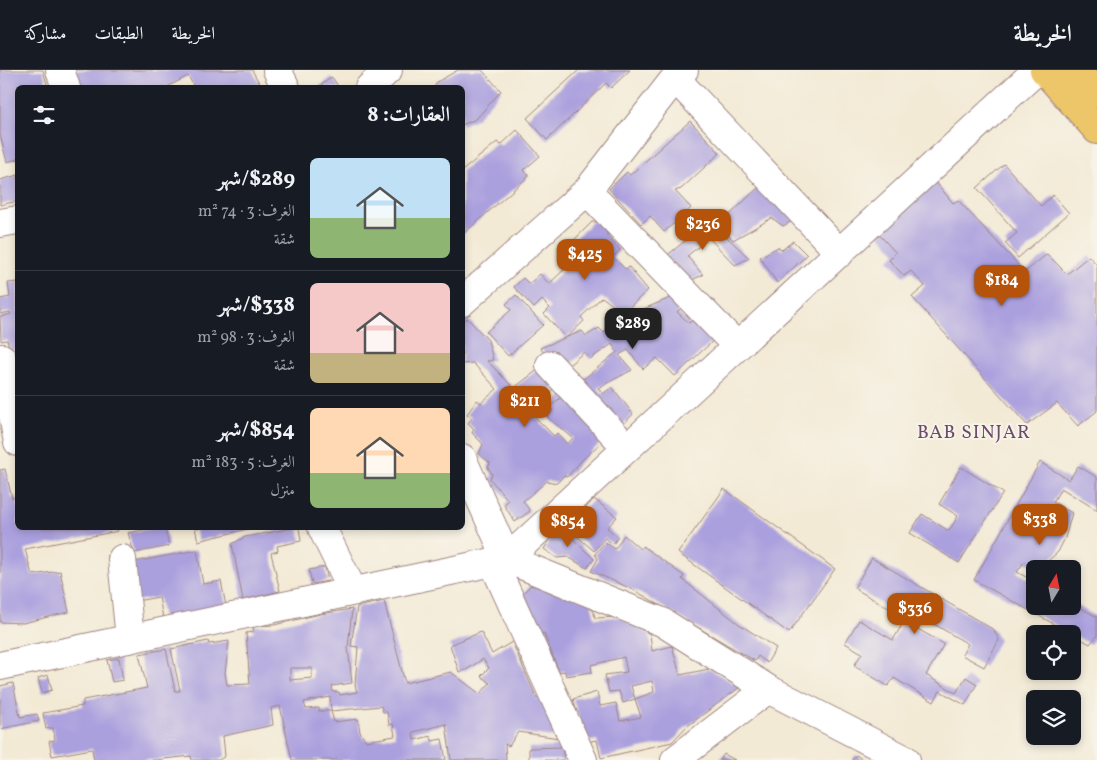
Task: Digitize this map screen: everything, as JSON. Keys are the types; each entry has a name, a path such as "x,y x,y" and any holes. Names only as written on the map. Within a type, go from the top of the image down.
{"main road":[{"path":"1044,70 1097,130"},
{"path":"1076,70 1097,93"}],"street":[{"path":"60,70 65,85"},
{"path":"277,70 284,85"},
{"path":"372,85 388,70"},
{"path":"0,666 500,560 627,448 1037,70"},
{"path":"465,299 587,191 680,74 840,253"},
{"path":"587,191 737,346"},
{"path":"0,224 15,221"},
{"path":"2,358 15,426"},
{"path":"550,365 627,448"},
{"path":"0,446 15,443"},
{"path":"465,466 500,560 583,760"},
{"path":"323,530 353,591"},
{"path":"122,560 130,639"},
{"path":"500,560 662,622 768,689 906,760"},
{"path":"675,760 768,689"}],"building":[{"path":"0,70 43,70 47,85 15,85 15,160 7,162 0,135"},
{"path":"59,70 252,70 260,85 193,85 188,76 171,85 64,85"},
{"path":"458,70 482,70 501,91 476,119 465,124 465,85 436,85 437,82"},
{"path":"579,70 630,70 611,88 606,83 547,140 527,118"},
{"path":"332,77 337,85 321,85"},
{"path":"690,121 720,153 681,189 675,191 691,208 664,232 650,216 641,224 609,189 627,172 630,175"},
{"path":"517,130 540,156 524,170 529,176 465,232 465,169 497,142 501,145"},
{"path":"1004,164 1041,206 1053,195 1069,213 1018,258 1005,243 1017,233 977,188"},
{"path":"15,176 15,202 0,205 0,180"},
{"path":"934,180 953,203 958,200 1025,272 1047,254 1067,274 1089,256 1097,265 1097,411 1078,426 1057,403 1027,425 912,297 925,286 911,271 904,276 889,260 896,253 875,230"},
{"path":"763,183 796,219 783,226 772,218 733,240 719,225"},
{"path":"710,221 749,258 735,265 709,238 687,256 703,275 687,282 665,257"},
{"path":"592,222 600,222 607,229 607,236 620,250 613,257 625,269 629,267 648,290 623,313 602,297 581,317 584,321 566,338 544,314 550,308 542,300 534,308 514,287 523,278 529,284 540,274 549,284 570,264 563,255 569,245"},
{"path":"793,241 807,255 777,283 760,257 778,247 782,250"},
{"path":"15,282 15,350 10,351 7,340 1,341 0,317 11,314 10,312 0,314 0,299 10,297 8,283"},
{"path":"516,295 543,325 508,356 486,332 511,310 506,304"},
{"path":"673,297 682,307 677,312 689,323 695,318 715,339 675,376 657,358 643,369 628,350 619,355 632,370 598,388 603,394 612,387 633,414 622,426 575,386 617,352 612,344 590,359 584,352 561,372 540,348 582,331 586,336 599,328 604,333 626,316"},
{"path":"467,318 488,340 493,360 487,361 514,388 544,365 561,382 529,411 554,436 557,433 567,444 573,438 547,417 553,411 550,407 568,391 610,435 583,459 567,477 564,475 557,483 547,481 523,501 530,511 515,522 504,505 508,500 490,479 492,474 488,468 490,463 479,454 483,444 472,433 474,429 468,423 472,418 467,414 477,400 481,403 497,389 473,363 465,364 465,320"},
{"path":"1040,462 1069,480 1078,466 1097,477 1097,510 1061,488 1053,502 1072,513 1065,538 1058,552 1049,560 1026,560 1026,563 1024,562 1017,572 1026,577 1026,609 974,580"},
{"path":"961,467 1003,493 959,563 910,533 922,514 949,531 958,516 939,504"},
{"path":"5,469 12,498 15,498 15,530 118,530 25,549 32,575 60,571 69,612 23,623 0,622 0,470"},
{"path":"724,489 835,569 789,633 678,553"},
{"path":"594,499 617,517 607,528 618,537 613,544 605,538 594,551 563,524 575,511 581,513"},
{"path":"559,526 594,559 587,568 568,557 557,558 544,549"},
{"path":"143,530 165,530 169,546 134,553 128,533"},
{"path":"195,530 244,530 198,541"},
{"path":"282,530 299,530 301,541 277,546 278,551 271,553 280,591 243,600 232,544 245,537"},
{"path":"624,535 640,549 643,546 684,576 682,579 739,624 776,648 767,663 758,656 755,661 634,590 591,571 598,559 595,554 605,542 615,549"},
{"path":"197,550 203,584 221,581 226,606 163,618 159,597 136,601 129,563"},
{"path":"872,558 994,630 999,640 984,667 962,655 968,644 915,613 909,624 944,644 926,675 956,693 966,677 977,684 965,705 940,691 934,702 894,678 888,686 854,666 862,653 845,643 859,620 893,640 906,618 854,588"},
{"path":"325,567 328,581 312,584 309,570"},
{"path":"531,585 591,602 595,618 619,617 650,634 652,651 672,646 680,675 709,669 740,687 686,727 672,742 601,758 597,740 586,742 573,699 597,692 600,706 616,703 620,721 641,717 635,699 623,703 619,691 609,692 605,675 627,672 624,657 591,665 592,672 566,676 565,671 559,672 544,633 540,634 523,593","holes":["652,681 654,692 635,699 631,686"]},
{"path":"384,601 405,683 451,672 480,694 490,683 481,676 489,668 483,659 466,670 459,672 450,645 481,632 492,654 512,642 537,699 539,696 557,725 559,738 518,732 509,746 505,744 506,760 451,760 446,724 413,732 414,740 431,736 432,741 442,739 446,760 386,760 385,758 373,760 292,760 280,706 271,708 273,725 223,736 225,756 219,760 192,760 191,756 155,760 94,760 92,749 52,756 49,741 55,740 53,728 46,729 43,713 83,706 83,700 147,688 139,654 166,649 175,691 180,691 171,649 208,641 209,644 229,641 225,673 227,685 250,684 246,633 253,632 254,626 274,625 320,614 352,609 348,648 352,683 332,686 333,692 339,692 340,695 357,692 355,685 358,647 351,646 357,607","holes":["290,668 312,668 312,678 290,680","330,697 331,711 319,711 319,708 306,709 304,702","381,706 383,712 387,712 389,725 393,724 395,736 366,741 360,732 358,719 334,722 331,711"]},
{"path":"1081,608 1097,617 1097,636 1090,644 1081,639 1081,625 1056,625 1037,615 1081,615"},
{"path":"119,658 123,680 112,682 107,660"},
{"path":"48,675 52,690 42,693 38,678"},
{"path":"13,683 20,717 37,714 39,721 0,729 0,686"},
{"path":"562,747 564,760 529,760 529,748"},
{"path":"724,754 735,760 720,760"},
{"path":"856,755 863,760 852,760"}],"district":[{"name":"BAB SINJAR","path":"974,433"}]}
